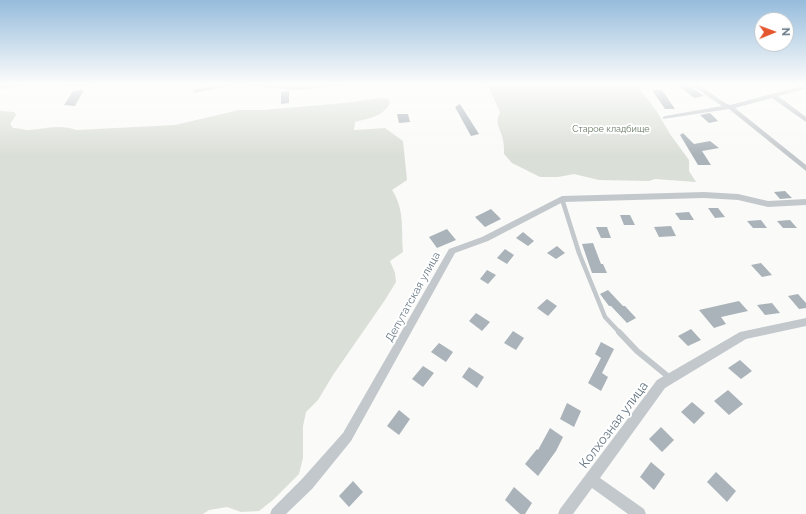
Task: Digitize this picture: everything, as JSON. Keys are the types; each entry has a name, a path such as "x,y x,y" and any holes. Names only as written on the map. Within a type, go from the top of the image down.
{"street":[{"path":"665,118 724,108"},
{"path":"731,108 806,169"},
{"path":"789,108 806,120"},
{"name":"Депутатская улица","path":"277,514 306,484 347,437 452,251 484,239 562,199 704,195 738,197 768,204 806,202"},
{"name":"Колхозная улица","path":"565,514 661,384 744,335 806,322"},
{"path":"591,479 638,514"}],"lane":[{"path":"562,199 579,253 605,317 637,351 671,379"}],"green space":[{"path":"286,108 387,108 380,114 355,122 354,130 385,128 403,141 407,180 392,190 399,205 402,220 403,252 390,261 395,273 396,282 333,375 318,400 306,412 303,426 303,458 299,474 273,500 259,511 241,512 227,507 209,510 203,514 0,514 0,111 14,112 16,115 10,124 13,128 29,130 64,127 76,130 175,125 239,110"},
{"name":"Старое кладбище","path":"498,108 654,108 670,134 689,160 689,171 696,182 655,179 649,181 599,180 574,174 558,177 540,177 512,163 504,154 504,145 498,123 498,116 500,112"}],"building":[{"path":"456,108 463,108 479,134 471,136"},
{"path":"664,108 675,109 665,109"},
{"path":"710,113 718,121 709,123 700,115"},
{"path":"397,114 408,114 410,122 399,123"},
{"path":"683,133 694,144 710,141 719,148 702,151 711,165 698,165 680,135"},
{"path":"785,191 792,198 780,199 774,192"},
{"path":"708,208 718,208 725,217 715,218"},
{"path":"491,209 501,219 485,227 475,217"},
{"path":"689,212 694,220 680,220 675,213"},
{"path":"620,215 630,215 635,225 624,225"},
{"path":"761,220 767,228 753,228 747,221"},
{"path":"790,220 797,228 783,228 777,221"},
{"path":"671,226 676,236 659,237 654,227"},
{"path":"596,227 607,227 611,238 601,238"},
{"path":"447,229 456,240 437,248 429,237"},
{"path":"523,232 534,241 528,246 516,238"},
{"path":"593,243 601,264 603,264 607,273 592,273 582,244"},
{"path":"557,246 565,253 556,259 547,253"},
{"path":"505,249 514,255 507,264 497,258"},
{"path":"761,263 772,275 762,277 751,265"},
{"path":"487,270 496,275 488,284 480,279"},
{"path":"608,290 636,318 627,323 611,306 609,306 600,294"},
{"path":"798,294 806,303 806,308 799,309 788,296"},
{"path":"547,299 557,306 548,316 537,308"},
{"path":"739,301 748,311 721,317 726,324 714,328 699,310"},
{"path":"772,303 780,313 765,315 757,305"},
{"path":"476,313 490,322 482,331 469,321"},
{"path":"691,329 701,340 688,346 678,336"},
{"path":"513,331 524,338 516,350 504,343"},
{"path":"601,342 614,349 602,373 608,377 601,391 588,383 601,358 595,354"},
{"path":"439,343 453,352 446,362 431,352"},
{"path":"740,360 752,371 741,379 728,368"},
{"path":"423,366 434,373 423,387 412,379"},
{"path":"469,367 484,377 477,388 462,377"},
{"path":"728,390 743,404 729,415 714,401"},
{"path":"692,402 705,413 694,424 681,412"},
{"path":"567,403 581,411 574,427 560,419"},
{"path":"399,410 410,419 399,435 387,426"},
{"path":"661,427 674,440 662,452 649,439"},
{"path":"550,428 563,437 556,451 538,476 525,464 537,449 538,450"},
{"path":"651,462 665,474 654,490 640,477"},
{"path":"716,472 736,491 727,502 707,482"},
{"path":"353,481 363,492 349,507 339,496"},
{"path":"514,487 532,503 525,514 520,514 505,500"}]}
